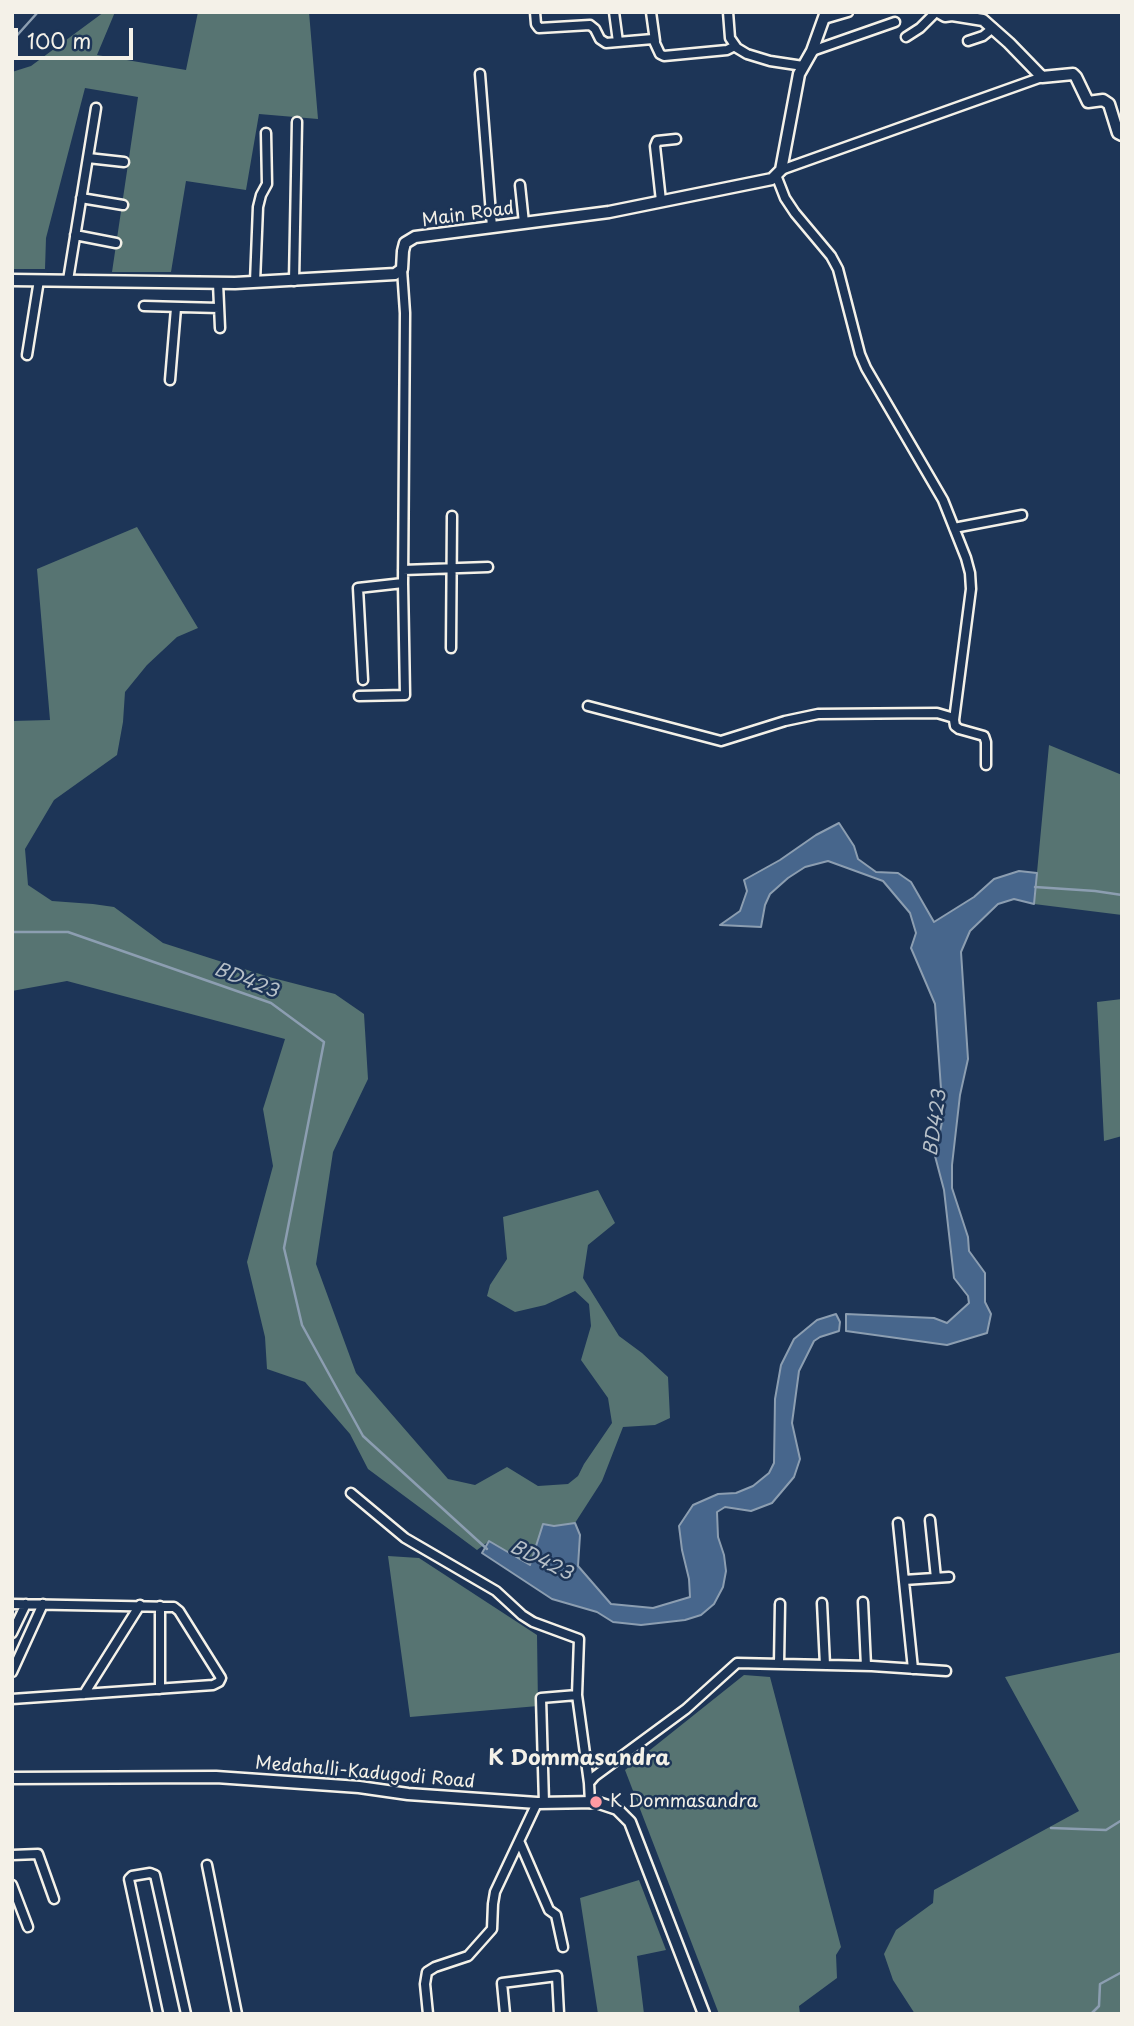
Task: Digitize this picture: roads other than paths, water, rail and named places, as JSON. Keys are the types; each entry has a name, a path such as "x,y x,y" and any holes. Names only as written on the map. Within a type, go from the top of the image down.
{"street":[{"path":"535,12 539,28 590,25 602,42 649,38 655,41"},
{"path":"614,12 618,41"},
{"path":"651,12 655,41 660,54 727,50 734,46"},
{"path":"728,12 730,38 734,46 747,54 770,61 803,66"},
{"path":"848,12 825,16 812,51 799,74 779,173 790,206 831,256 838,269 866,368 943,500 966,558 971,589 954,718 955,726 959,729 984,736 986,765"},
{"path":"905,37 920,28 937,12 945,16 983,20 1042,77"},
{"path":"812,51 895,22"},
{"path":"968,41 983,36 993,28"},
{"path":"480,74 492,227"},
{"path":"779,173 1042,77 1073,74 1088,102 1103,100 1109,104 1118,133 1122,135"},
{"path":"68,280 96,108"},
{"path":"295,281 297,122"},
{"path":"254,282 258,207 267,184 266,133"},
{"path":"661,201 654,146 657,141 676,139"},
{"path":"88,158 124,162"},
{"name":"Main Road","path":"402,270 405,243 415,237 609,212 772,179 779,173"},
{"path":"520,184 524,223"},
{"path":"82,198 123,205"},
{"path":"75,235 116,243"},
{"path":"12,280 218,283 395,274 402,270 405,313 402,570 405,695 359,696"},
{"path":"27,355 39,280"},
{"path":"218,283 219,328"},
{"path":"144,306 219,308"},
{"path":"170,380 176,308"},
{"path":"954,528 1022,515"},
{"path":"452,516 452,648"},
{"path":"402,570 488,567"},
{"path":"363,680 358,588 402,583"},
{"path":"588,706 721,741 785,721 818,714 937,713 954,718"},
{"path":"351,1493 405,1538 496,1591 522,1615 533,1622 579,1639 577,1695 590,1802"},
{"path":"930,1520 936,1578"},
{"path":"898,1523 913,1669"},
{"path":"904,1580 949,1577"},
{"path":"863,1602 866,1666"},
{"path":"822,1603 825,1665"},
{"path":"12,1604 174,1607 221,1678 213,1685 12,1699"},
{"path":"12,1633 26,1604"},
{"path":"12,1672 43,1604"},
{"path":"779,1664 780,1604"},
{"path":"84,1694 140,1605"},
{"path":"160,1606 160,1689"},
{"path":"589,1783 686,1709 737,1663 946,1671"},
{"path":"428,2014 425,1984 427,1972 468,1956 492,1929 495,1892 540,1803 541,1698 577,1695"},
{"name":"Medahalli-Kadugodi Road","path":"12,1779 216,1777 540,1803 590,1802 617,1809 630,1822 704,2014"},
{"path":"520,1843 549,1910 556,1914 563,1947"},
{"path":"12,1856 38,1854 54,1899"},
{"path":"206,1866 237,2014"},
{"path":"158,2014 128,1880 132,1876 150,1872 155,1875 186,2014"},
{"path":"12,1885 28,1927"},
{"path":"505,2014 502,1983 557,1976 559,2014"}],"water":[{"path":"839,823 854,846 858,859 876,872 898,873 911,882 934,922 974,897 994,879 1019,871 1037,873 1034,904 1014,899 998,904 970,931 961,952 968,1059 960,1095 952,1188 968,1237 969,1251 985,1273 985,1302 991,1314 987,1333 947,1345 846,1331 846,1314 934,1318 947,1323 969,1303 968,1296 954,1278 944,1190 935,1156 943,1117 935,1004 911,948 916,933 910,913 883,881 828,861 805,867 770,894 761,927 720,925 740,911 747,891 744,880"},
{"path":"836,1314 840,1322 839,1331 814,1341 799,1371 792,1423 800,1459 794,1477 772,1503 751,1511 725,1507 717,1512 718,1537 726,1571 723,1587 714,1604 701,1615 685,1620 641,1625 613,1622 597,1612 552,1599 482,1553 489,1541 530,1565 543,1524 554,1526 575,1523 580,1535 578,1566 611,1604 653,1608 690,1597 679,1526 693,1505 718,1494 736,1493 753,1486 769,1473 774,1463 775,1399 781,1365 794,1339 817,1320"}],"waterway":[{"path":"12,41 38,12"},
{"name":"BD423","path":"1035,887 1122,895"},
{"name":"BD423","path":"12,932 68,932 271,1003 324,1042 284,1248 302,1325 363,1436 487,1549"},
{"path":"1051,1828 1106,1830 1122,1820"},
{"path":"1091,2014 1099,2006 1100,1984 1122,1972"}],"place":[{"name":"K Dommasandra","path":"596,1802"}],"district":[{"name":"K Dommasandra","path":"579,1759"}]}
